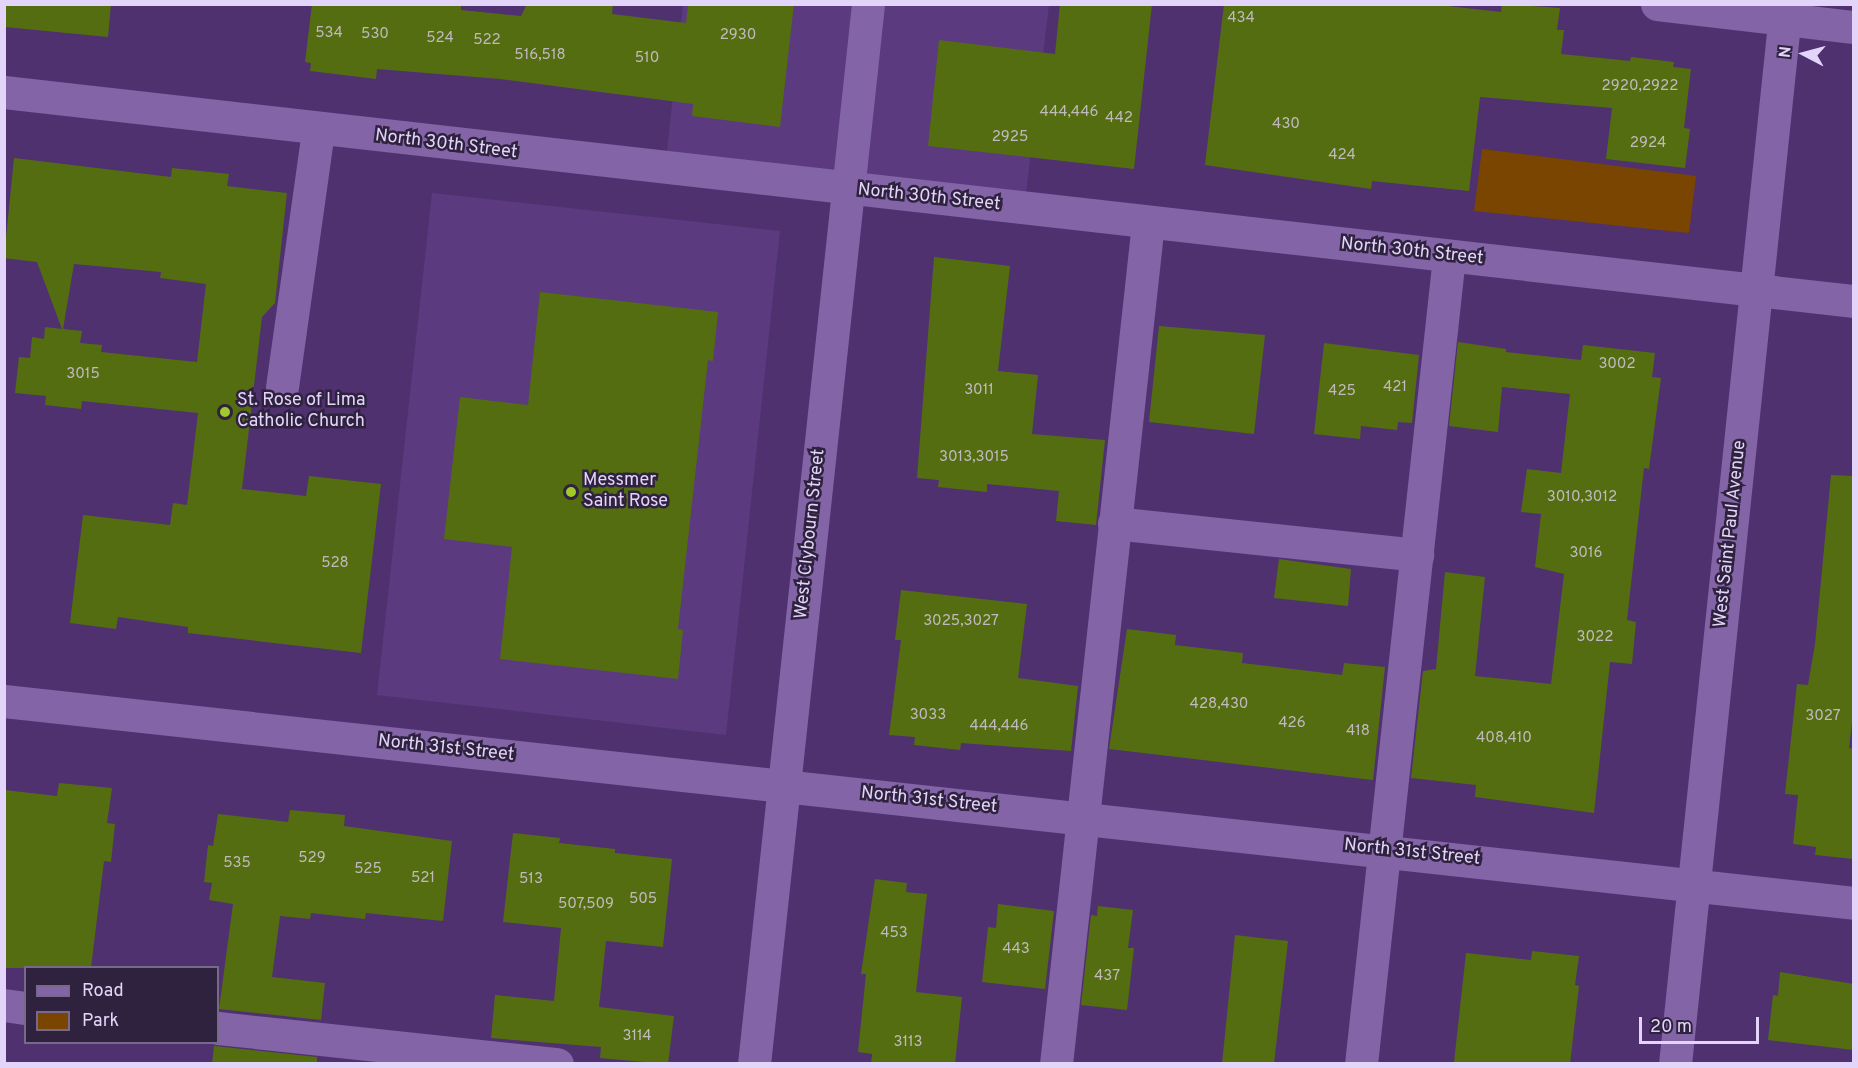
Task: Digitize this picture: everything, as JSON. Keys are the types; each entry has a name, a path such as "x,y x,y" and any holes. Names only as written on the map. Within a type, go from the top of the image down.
{"street":[{"name":"West Clybourn Street","path":"754,1064 868,4"},
{"path":"1657,4 1786,12 1854,27"},
{"name":"West Saint Paul Avenue","path":"1675,1064 1786,12"},
{"name":"North 30th Street","path":"4,92 318,130 1854,301"},
{"path":"282,387 318,130"},
{"path":"1056,1064 1148,223"},
{"path":"1361,1064 1449,256"},
{"path":"1114,523 1417,555"},
{"name":"North 31st Street","path":"4,701 1854,903"},
{"path":"4,1005 24,1008"},
{"path":"219,1028 556,1064"}],"shaded area":[{"path":"683,5 1049,5 1024,209 665,169"},
{"path":"432,193 780,231 726,735 377,695"}],"green space":[{"path":"1482,149 1696,176 1689,233 1474,211"}],"building":[{"path":"6,4 111,4 108,37 5,27"},
{"path":"312,4 461,4 461,10 521,16 527,4 613,4 612,14 686,23 688,4 794,4 780,127 692,116 693,104 500,79 377,69 376,79 310,71 311,63 305,62"},
{"path":"1060,4 1152,4 1134,169 928,146 939,40 1055,54"},
{"path":"1224,4 1430,4 1501,12 1502,4 1560,8 1557,30 1564,30 1561,54 1630,61 1631,57 1674,62 1673,67 1691,69 1684,128 1690,129 1685,168 1606,159 1612,108 1480,97 1469,191 1372,181 1371,189 1205,165"},
{"path":"14,158 171,177 172,168 229,174 227,186 287,193 275,303 262,317 242,489 306,496 309,476 381,484 361,653 188,633 188,627 118,617 116,629 70,623 83,515 170,525 173,503 187,505 198,413 82,401 81,409 45,405 46,396 15,393 19,357 30,358 32,337 44,339 45,327 62,329 37,262 4,258","holes":["74,264 161,272 160,278 206,284 197,362 101,352 102,345 80,343 82,331 63,329"]},
{"path":"934,257 1010,266 998,371 1038,375 1032,434 1105,440 1096,525 1056,521 1059,491 987,484 987,492 938,487 939,480 917,478"},
{"name":"Messmer Saint Rose","path":"540,292 718,312 713,361 708,360 678,629 683,630 678,679 500,659 512,547 444,539 460,397 528,405"},
{"path":"1159,326 1265,335 1254,434 1149,422"},
{"path":"1458,342 1506,349 1506,352 1581,360 1583,345 1655,353 1652,377 1661,378 1649,469 1644,468 1627,620 1636,622 1632,664 1610,662 1594,813 1475,797 1476,785 1411,778 1423,671 1436,669 1445,572 1485,577 1475,676 1551,684 1564,574 1535,567 1541,514 1521,512 1527,469 1561,473 1570,394 1502,387 1498,432 1449,426"},
{"path":"1324,343 1419,355 1412,423 1398,422 1397,430 1361,426 1360,439 1314,434"},
{"path":"1831,475 1854,476 1854,704 1849,748 1854,749 1854,859 1815,855 1816,847 1793,844 1798,795 1785,794 1797,684 1808,685 1815,644"},
{"path":"1279,559 1351,569 1348,606 1274,598"},
{"path":"901,590 1027,604 1018,678 1078,686 1071,751 961,743 960,750 914,745 915,737 889,735 901,640 895,640"},
{"path":"1127,629 1176,635 1175,645 1243,653 1242,663 1342,675 1344,663 1385,667 1373,780 1109,749"},
{"path":"59,783 112,788 107,823 115,824 111,862 104,861 91,966 4,968 4,790 57,796"},
{"path":"290,810 345,815 344,826 452,841 443,921 366,913 365,919 311,913 310,919 280,916 272,977 325,983 321,1020 219,1009 233,904 209,900 212,883 204,882 208,845 213,846 218,814 288,822"},
{"path":"513,833 560,838 559,843 615,849 615,853 672,859 663,947 606,941 599,1007 674,1016 668,1064 600,1058 601,1047 491,1038 495,995 554,1001 561,928 503,922"},
{"path":"875,879 907,883 906,892 927,894 916,992 962,997 955,1064 871,1064 872,1054 858,1052 866,974 861,974"},
{"path":"998,904 1054,911 1045,989 982,982 988,927 996,928"},
{"path":"1098,906 1133,910 1128,948 1134,948 1127,1010 1081,1005 1091,915 1097,916"},
{"path":"1235,935 1288,941 1274,1064 1222,1064"},
{"path":"1532,951 1579,956 1575,985 1579,986 1570,1064 1454,1062 1466,953 1531,960"},
{"path":"1780,972 1854,984 1854,1050 1768,1040 1773,995 1778,996"},
{"path":"214,1046 317,1057 317,1064 212,1064"}],"place":[{"name":"St. Rose of Lima Catholic Church","path":"225,412"},
{"name":"Messmer Saint Rose","path":"571,492"}]}
